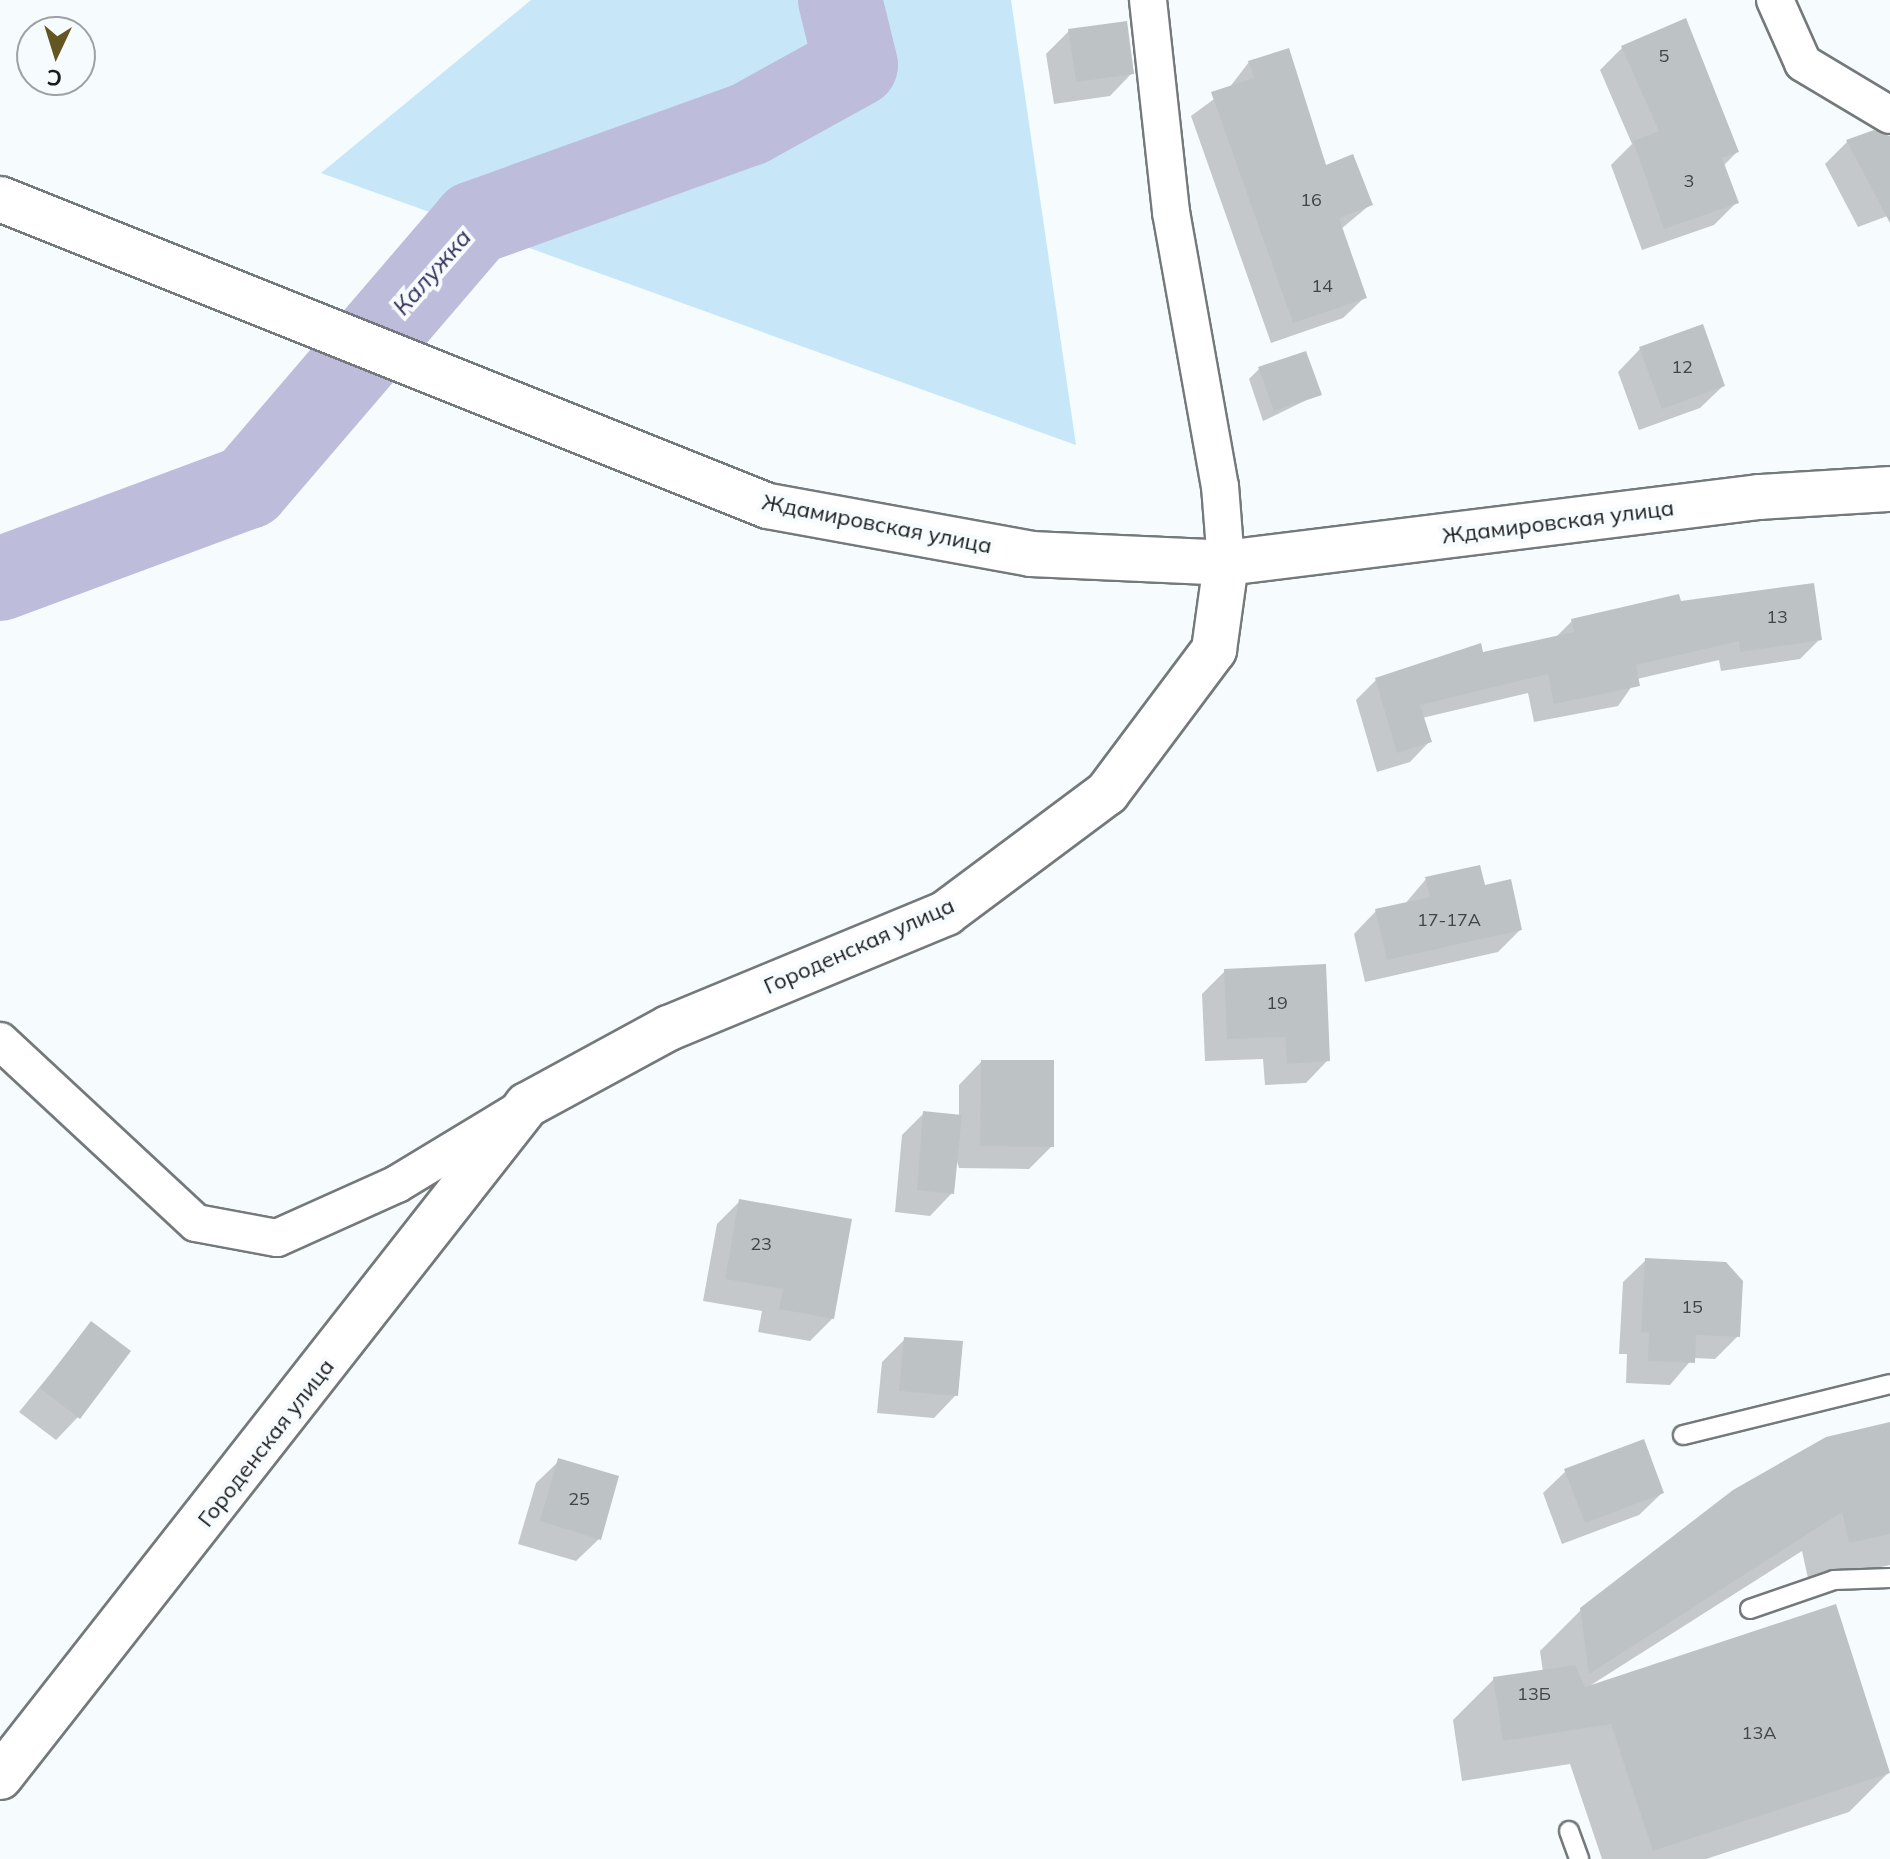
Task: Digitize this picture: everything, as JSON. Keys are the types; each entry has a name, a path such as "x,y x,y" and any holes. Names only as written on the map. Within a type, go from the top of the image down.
{"main road":[{"name":"Ждамировская улица","path":"0,199 542,421 768,506 1031,554 1226,563 1759,497 1890,489"},
{"name":"Городенская улица","path":"0,1777 527,1105 669,1028 946,913 1107,793 1214,650 1226,563"}],"street":[{"path":"1148,0 1171,212 1220,486 1226,563"},
{"path":"1775,0 1803,63 1890,115"},
{"name":"Городенская улица","path":"0,1041 196,1223 277,1238 397,1184 527,1105"}],"lane":[{"path":"1683,1435 1890,1384"},
{"path":"1750,1609 1834,1580 1890,1578"},
{"path":"1569,1831 1579,1859"}],"shaded area":[{"path":"531,0 1011,0 1076,445 321,173"}],"building":[{"path":"1686,18 1739,152 1722,158 1739,203 1664,229 1633,141 1659,131 1621,46"},
{"path":"1127,21 1134,74 1076,82 1068,29"},
{"path":"1289,48 1326,165 1353,154 1373,205 1339,218 1367,298 1293,323 1211,92 1254,78 1248,61"},
{"path":"1874,130 1890,136 1890,223 1846,140"},
{"path":"1703,324 1725,386 1662,409 1639,347"},
{"path":"1306,351 1322,395 1274,411 1258,367"},
{"path":"1814,583 1822,640 1740,652 1739,641 1636,665 1640,686 1554,704 1548,674 1420,705 1432,742 1397,753 1375,678 1481,643 1483,652 1574,632 1571,619 1679,594 1681,601"},
{"path":"1480,865 1485,885 1511,879 1522,930 1387,960 1375,909 1430,897 1425,877"},
{"path":"1326,964 1330,1061 1287,1064 1285,1037 1227,1039 1224,969"},
{"path":"981,1060 1054,1060 1054,1147 980,1146"},
{"path":"923,1111 962,1115 954,1194 917,1190"},
{"path":"739,1199 852,1219 834,1319 779,1309 783,1289 725,1279"},
{"path":"1645,1258 1726,1262 1743,1281 1740,1337 1696,1335 1695,1363 1648,1361 1649,1333 1641,1332"},
{"path":"91,1321 131,1351 80,1419 40,1388"},
{"path":"904,1337 963,1341 958,1396 899,1391"},
{"path":"1890,1422 1890,1534 1849,1543 1842,1512 1589,1674 1580,1608 1733,1490 1826,1437"},
{"path":"1644,1439 1664,1493 1585,1523 1564,1469"},
{"path":"558,1458 619,1476 601,1540 540,1521"},
{"path":"1836,1604 1890,1773 1653,1851 1611,1724 1503,1741 1493,1677 1575,1665 1585,1687"}],"waterway":[{"name":"Калужка","path":"0,579 248,487 474,223 749,124 856,65 840,0"}]}
